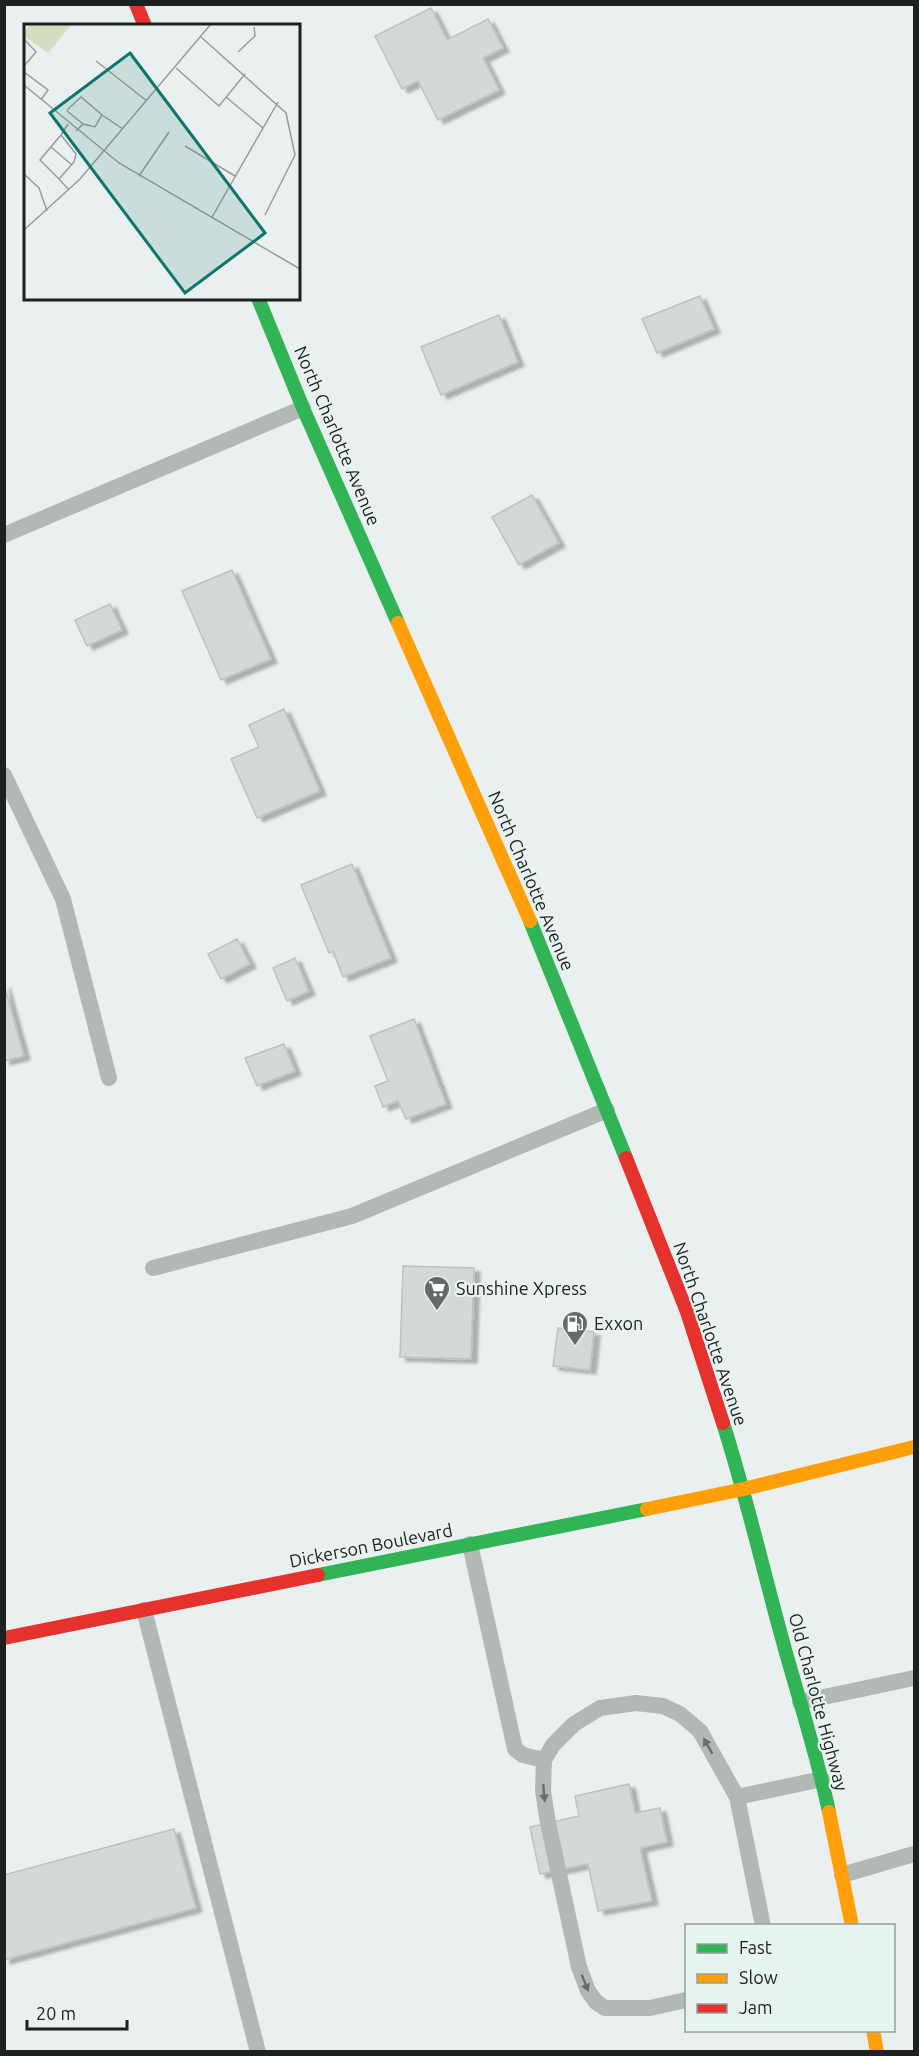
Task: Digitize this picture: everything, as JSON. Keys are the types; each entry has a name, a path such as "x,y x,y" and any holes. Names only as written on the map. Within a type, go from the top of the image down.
{"main road":[{"path":"136,4 144,24"},
{"name":"North Charlotte Avenue","path":"259,300 303,408 519,895 607,1110 687,1312 744,1489"},
{"name":"Dickerson Boulevard","path":"4,1638 744,1489 915,1447"},
{"name":"Old Charlotte Highway","path":"744,1489 822,1779 852,1924"},
{"path":"873,2032 877,2052"}],"lane":[{"path":"4,535 303,408"},
{"path":"4,775 63,899 108,1078"},
{"path":"153,1269 352,1216 607,1110"},
{"path":"470,1544 515,1749 523,1755 544,1760"},
{"path":"144,1610 258,2052"},
{"path":"800,1702 915,1678"},
{"path":"685,2000 650,2008 606,2008 596,2002 588,1991 579,1967 543,1791 544,1760 553,1745 574,1724 600,1708 636,1703 663,1706 680,1714 700,1731 737,1797 762,1924"},
{"path":"737,1797 822,1779"},
{"path":"842,1875 915,1854"}],"building":[{"path":"431,8 447,40 488,19 503,48 483,58 499,90 438,120 418,81 402,89 375,36"},
{"path":"700,296 714,329 657,353 642,319"},
{"path":"499,315 518,362 441,395 421,347"},
{"path":"532,495 559,543 519,565 492,517"},
{"path":"232,570 271,659 221,680 182,591"},
{"path":"110,604 122,630 87,646 75,620"},
{"path":"284,709 320,791 257,818 231,759 259,747 249,725"},
{"path":"352,864 391,958 343,977 333,951 329,953 301,885"},
{"path":"237,939 250,964 221,979 208,954"},
{"path":"295,958 309,991 287,1001 273,968"},
{"path":"4,984 24,1056 4,1061"},
{"path":"414,1019 446,1104 406,1119 398,1101 383,1107 375,1086 388,1081 370,1036"},
{"path":"284,1044 295,1071 257,1086 245,1058"},
{"name":"Sunshine Xpress","path":"403,1266 474,1268 471,1359 400,1357"},
{"path":"558,1328 594,1332 590,1370 553,1366"},
{"path":"629,1784 635,1813 660,1808 667,1842 640,1848 652,1901 598,1911 588,1864 540,1874 530,1827 579,1816 575,1796"},
{"path":"174,1829 196,1908 4,1960 4,1875"}],"traffic: fast":[{"path":"259,300 303,408 398,623"},
{"path":"530,921 626,1158"},
{"path":"723,1423 829,1812"},
{"path":"318,1575 647,1509"}],"traffic: slow":[{"path":"398,623 530,921"},
{"path":"647,1509 744,1489 914,1447"},
{"path":"829,1812 852,1924"},
{"path":"873,2032 877,2052"}],"traffic: jam":[{"path":"136,4 144,24"},
{"path":"626,1158 687,1312 723,1423"},
{"path":"4,1638 318,1575"}],"place":[{"name":"Sunshine Xpress","path":"437,1312"},
{"name":"Exxon","path":"575,1347"}]}
